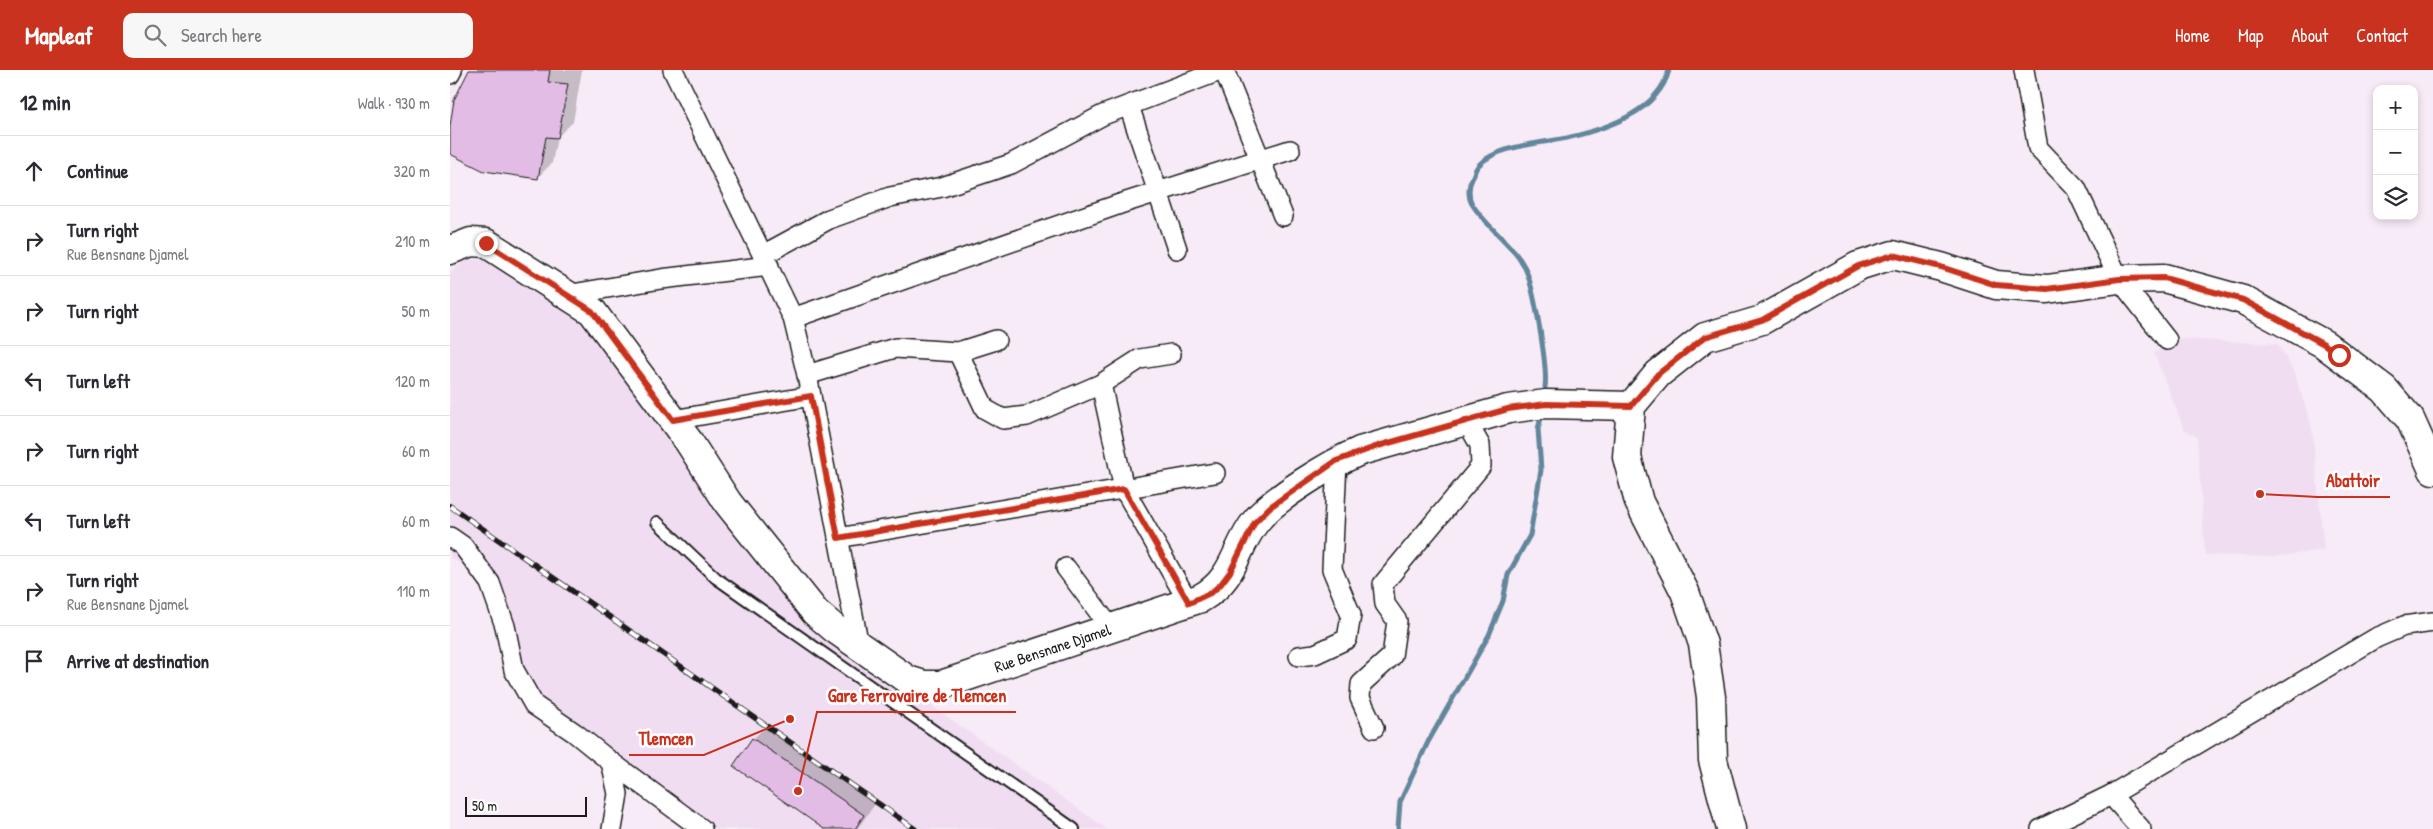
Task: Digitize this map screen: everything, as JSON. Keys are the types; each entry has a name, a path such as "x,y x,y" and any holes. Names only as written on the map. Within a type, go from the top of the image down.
{"main road":[{"name":"Rue Bensnane Djamel","path":"450,250 471,242 486,243 592,311 673,420 728,502 815,612 908,680 924,686 941,685 1110,627 1189,603 1212,592 1230,572 1255,522 1270,507 1336,461 1360,451 1465,419 1508,409 1546,404 1631,406"},
{"path":"1731,829 1713,760 1711,697 1703,644 1685,592 1639,502 1627,457 1631,406 1658,374 1705,337 1762,320 1858,266 1893,255 1941,267 1996,285 2047,289 2119,279 2164,278 2243,300 2324,344 2384,389 2410,419 2433,470"}],"street":[{"path":"450,74 452,70"},
{"path":"673,70 793,318 811,396 859,646"},
{"path":"566,295 661,280 766,260 829,219 890,198 942,187 1011,164 1103,115 1223,70 1283,216"},
{"path":"2024,70 2038,148 2076,188 2119,279 2167,340"},
{"path":"1129,106 1178,249"},
{"path":"793,318 1159,192 1290,150"},
{"path":"806,375 895,348 958,352 996,340"},
{"path":"958,352 985,409 1003,419 1027,416 1101,384 1140,359 1172,354"},
{"path":"1101,384 1124,489 1189,603"},
{"path":"673,420 811,396"},
{"path":"1374,728 1360,698 1362,684 1392,656 1397,621 1385,604 1383,584 1481,466 1480,445 1465,419"},
{"path":"1299,656 1315,654 1347,640 1351,615 1332,569 1336,461"},
{"path":"838,538 1215,473"},
{"path":"450,537 464,546 490,583 504,626 514,670 534,705 576,733 689,826"},
{"path":"1066,568 1110,627"},
{"path":"2041,829 2110,795 2376,638 2404,626 2433,622"},
{"path":"611,762 618,794 612,829"},
{"path":"2110,795 2141,829"}],"lane":[{"path":"657,522 716,578 1074,829"}],"shaded area":[{"path":"467,259 509,261 589,321 810,620 1107,829 702,829 534,705 490,583 450,557 450,273"},
{"path":"2181,339 2278,344 2294,372 2312,427 2324,550 2273,557 2205,555 2197,437 2184,429 2154,353"}],"building":[{"path":"469,70 550,70 548,82 568,84 558,138 546,137 538,179 484,171 450,154 450,126 454,100"},
{"path":"752,738 864,815 855,829 824,829 733,766"}],"waterway":[{"path":"1545,387 1542,346 1529,278 1520,259 1472,204 1469,188 1475,170 1486,159 1507,150 1567,138 1613,124 1642,108 1654,97 1663,85 1669,70"},
{"path":"1398,829 1400,802 1428,742 1489,635 1503,601 1508,575 1530,535 1541,470 1538,429 1541,418"}],"railway":[{"path":"450,506 915,829"}],"place":[{"name":"Abattoir","path":"2260,494"},
{"name":"Tlemcen","path":"790,719"},
{"name":"Gare Ferrovaire de Tlemcen","path":"798,791"}],"route":[{"path":"486,243 503,252 592,311 673,420 811,396 838,538 1124,489 1189,603 1212,592 1221,584 1230,572 1255,522 1270,507 1336,461 1360,451 1465,419 1508,409 1546,404 1631,406 1658,374 1705,337 1762,320 1858,266 1893,255 1941,267 1996,285 2047,289 2119,279 2164,278 2243,300 2324,344 2339,355"}]}
